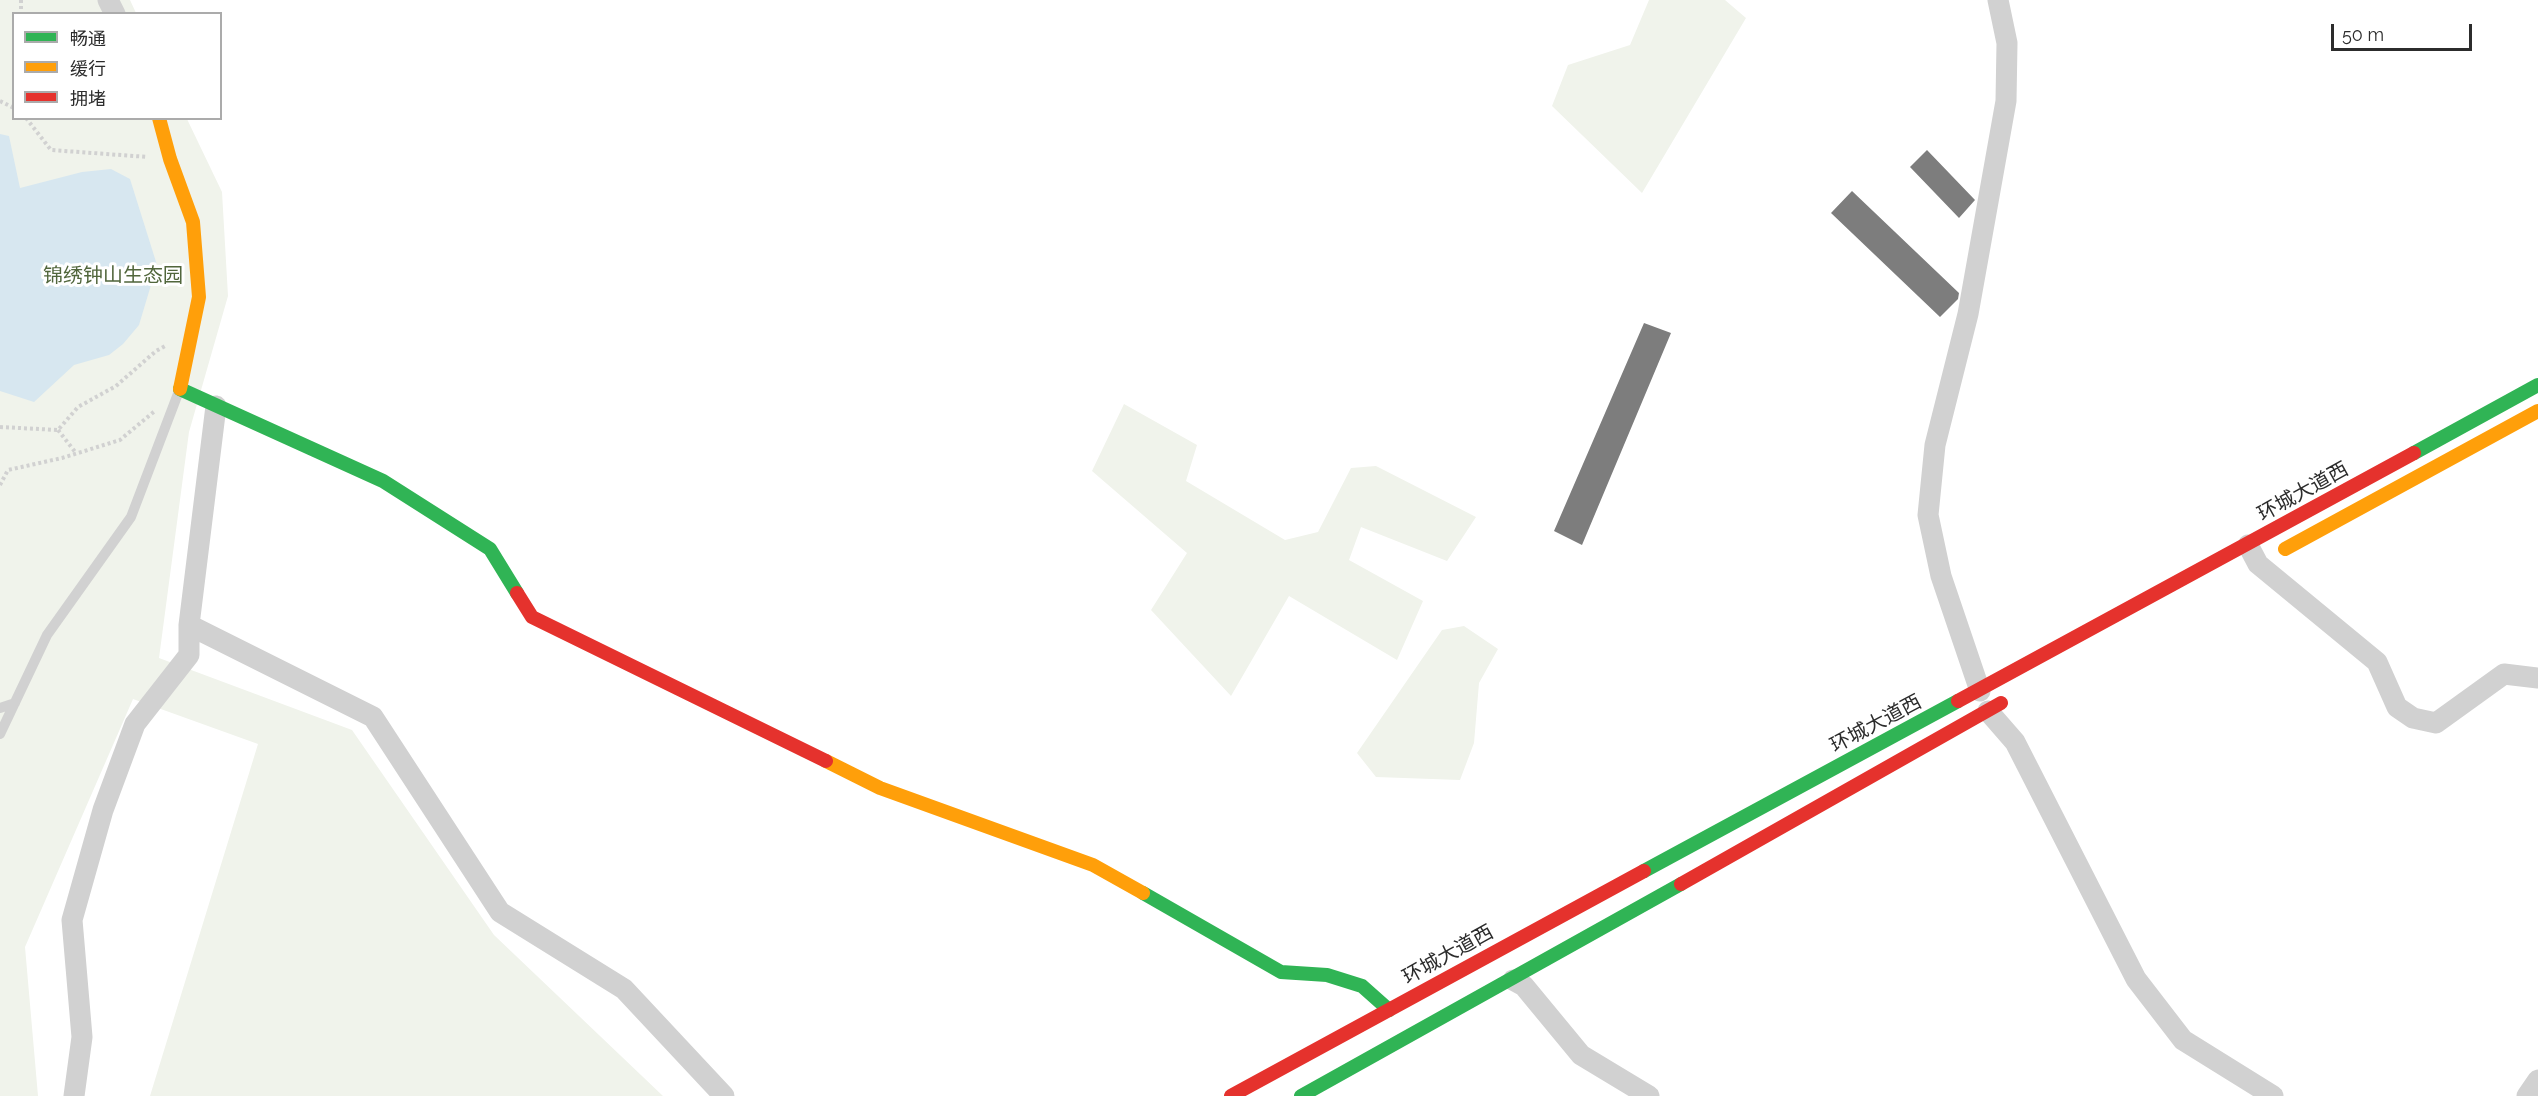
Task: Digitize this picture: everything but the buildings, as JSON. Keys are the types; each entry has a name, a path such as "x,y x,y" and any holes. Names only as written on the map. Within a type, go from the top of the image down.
{"main road":[{"path":"160,120 170,159 193,222 199,297 180,390 383,481 490,549 532,617 880,788 1093,865 1281,972 1327,975 1362,986 1389,1010"},
{"name":"环城大道西","path":"1232,1096 1980,691 2538,385"},
{"name":"环城大道西","path":"2252,567 2538,411"},
{"path":"1301,1096 1513,980 2009,699"}],"street":[{"path":"1980,691 1941,576 1928,515 1935,445 1968,314 2006,101 2007,43 1998,0"},
{"path":"74,1096 82,1037 72,920 103,810 135,724 189,655 189,626 216,406"},
{"path":"2248,545 2252,567 2377,663 2397,707 2413,718 2436,723 2504,674 2538,678"},
{"path":"189,626 373,717 500,912 624,989 724,1096"},
{"path":"1988,711 2014,742 2136,980 2184,1040 2273,1096"},
{"path":"1513,980 1524,986 1581,1055 1649,1096"},
{"path":"2527,1096 2538,1080"}],"lane":[{"path":"0,735 47,635 131,517 180,390"},
{"path":"0,708 15,703"}],"path":[{"path":"28,120 51,150 170,159"},
{"path":"58,430 78,406 116,386 156,351 192,332"},
{"path":"0,484 8,470 120,440 180,390"},
{"path":"0,427 58,430 76,453"}],"green space":[{"name":"锦绣钟山生态园","path":"0,0 130,0 136,12 12,12 12,120 187,120 222,192 228,296 189,432 159,658 352,730 494,935 663,1096 150,1096 258,744 133,699 25,947 38,1096 0,1096"},
{"path":"1649,0 1725,0 1746,18 1642,193 1552,106 1568,65 1630,45"},
{"path":"1124,404 1197,445 1186,481 1285,540 1318,532 1351,468 1376,466 1476,517 1447,561 1361,527 1349,560 1423,601 1397,660 1289,596 1231,696 1151,610 1187,553 1092,471"},
{"path":"1464,626 1498,649 1479,683 1474,743 1460,780 1376,777 1357,753 1442,630"}],"shaded area":[{"path":"0,134 9,136 20,188 82,172 111,169 130,179 157,265 139,325 123,344 109,355 74,365 34,402 0,391"}],"traffic: fast":[{"path":"2414,453 2538,385"},
{"path":"180,389 383,481 490,549 517,593"},
{"path":"1644,871 1958,701"},
{"path":"1301,1096 1681,884"},
{"path":"1143,893 1281,972 1327,975 1362,986 1389,1010"}],"traffic: slow":[{"path":"160,120 170,159 193,222 199,297 180,389"},
{"path":"2285,549 2538,411"},
{"path":"826,761 880,788 1093,865 1143,893"}],"traffic: jam":[{"path":"1958,701 2414,453"},
{"path":"517,593 532,617 826,761"},
{"path":"1681,884 2001,703"},
{"path":"1231,1096 1644,871"}]}
